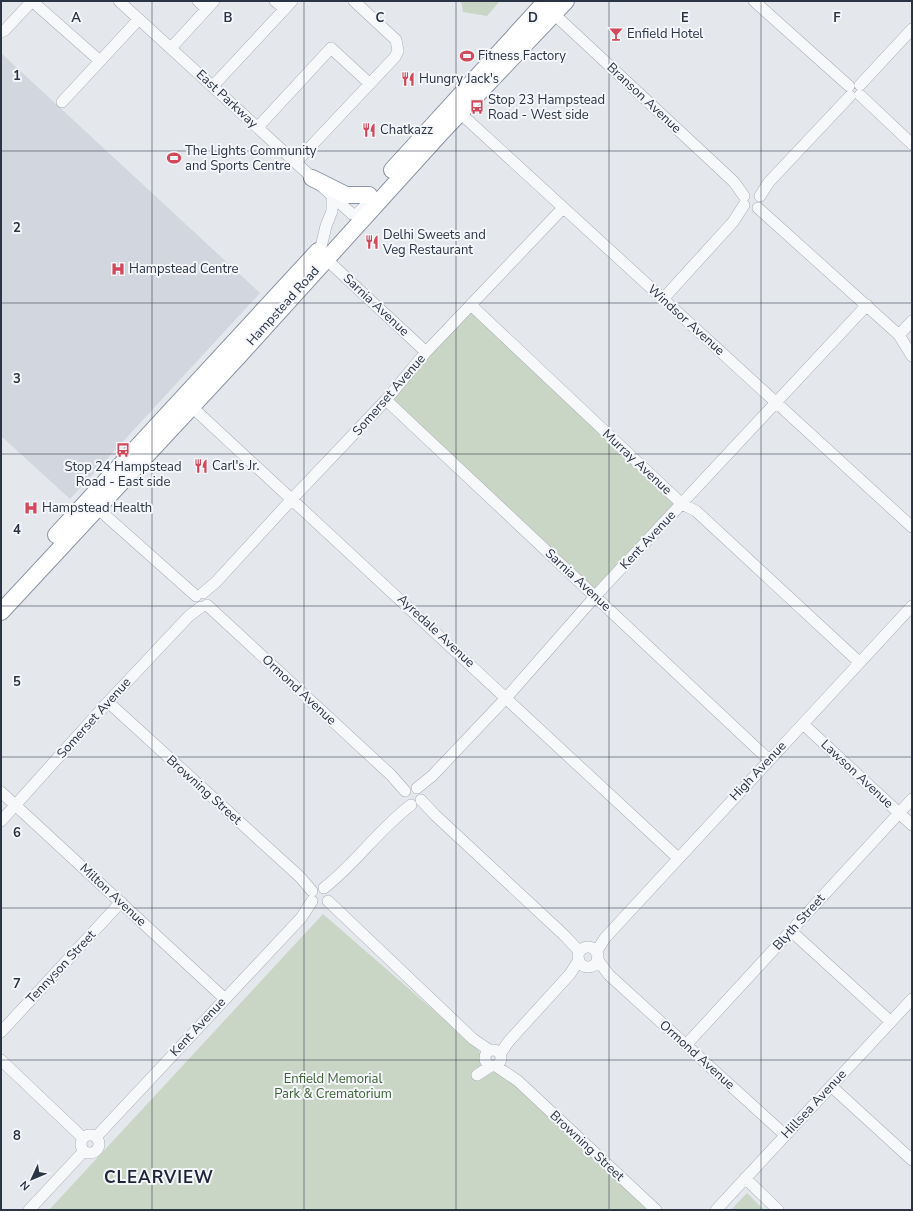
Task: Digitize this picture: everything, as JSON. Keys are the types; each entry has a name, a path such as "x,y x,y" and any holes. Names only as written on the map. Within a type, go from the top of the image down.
{"highway":[{"name":"Hampstead Road","path":"322,252 352,214 374,198 548,6 566,1"},
{"name":"Hampstead Road","path":"1,595 92,505 187,403 322,252 460,113 548,6"},
{"path":"312,178 346,195 374,198"},
{"name":"Hampstead Road","path":"1,612 92,505"}],"street":[{"path":"1,32 5,30 32,1 100,61"},
{"name":"East Parkway","path":"119,1 352,214"},
{"path":"172,48 210,5 198,1"},
{"path":"213,86 288,5 275,1"},
{"path":"296,162 395,57 398,51 396,40 354,1"},
{"path":"754,1 912,144"},
{"name":"Branson Avenue","path":"548,6 775,221 899,335 912,356"},
{"path":"62,102 139,19"},
{"path":"663,299 854,90 912,29"},
{"path":"258,127 332,48 370,84"},
{"name":"Windsor Avenue","path":"460,113 912,527"},
{"path":"322,252 332,211 332,195"},
{"name":"Somerset Avenue","path":"1,821 108,702 189,616 216,582 386,400 426,352 563,208"},
{"name":"Sarnia Avenue","path":"322,252 426,352"},
{"name":"Murray Avenue","path":"470,305 682,504 696,511 859,662"},
{"name":"Kent Avenue","path":"96,1137 224,998 301,918 413,796 507,697 596,596 866,305"},
{"path":"899,335 912,321"},
{"name":"Sarnia Avenue","path":"386,400 769,760"},
{"name":"Ayredale Avenue","path":"187,403 507,697 678,858"},
{"name":"Ormond Avenue","path":"92,505 202,601 564,935 785,1135"},
{"name":"High Avenue","path":"493,1058 912,606"},
{"name":"Browning Street","path":"108,702 341,915 656,1210"},
{"name":"Lawson Avenue","path":"803,724 912,825"},
{"name":"Milton Avenue","path":"1,792 224,998"},
{"name":"Blyth Street","path":"686,1045 912,799"},
{"name":"Tennyson Street","path":"1,1032 121,902"},
{"path":"791,931 890,1022"},
{"name":"Hillsea Avenue","path":"716,1210 912,999"},
{"path":"1,1060 83,1138"},
{"path":"831,1086 912,1160"},
{"path":"90,1135 96,1137 99,1144 97,1149 92,1153 84,1151 80,1144 83,1138 90,1135"},
{"path":"29,1210 84,1151"},
{"path":"745,1178 778,1210"}],"shaded area":[{"name":"Hampstead Centre","path":"1,53 260,293 70,499 1,436"}],"green space":[{"path":"461,1 500,1 487,16 463,12"},
{"path":"471,305 682,504 596,596 386,400"},
{"name":"Enfield Memorial Park & Crematorium","path":"323,914 477,1048 488,1068 509,1077 650,1210 49,1210"},
{"path":"747,1193 764,1210 731,1210"}],"place":[{"name":"Enfield Hotel","path":"616,34"},
{"name":"Fitness Factory","path":"467,56"},
{"name":"Hungry Jack's","path":"408,79"},
{"name":"Stop 23 Hampstead Road - West side","path":"477,107"},
{"name":"Chatkazz","path":"369,130"},
{"name":"The Lights Community and Sports Centre","path":"174,158"},
{"name":"Delhi Sweets and Veg Restaurant","path":"372,242"},
{"name":"Hampstead Centre","path":"118,269"},
{"name":"Stop 24 Hampstead Road - East side","path":"123,450"},
{"name":"Carl's Jr.","path":"201,466"},
{"name":"Hampstead Health","path":"31,508"}],"district":[{"name":"CLEARVIEW","path":"159,1177"}]}
